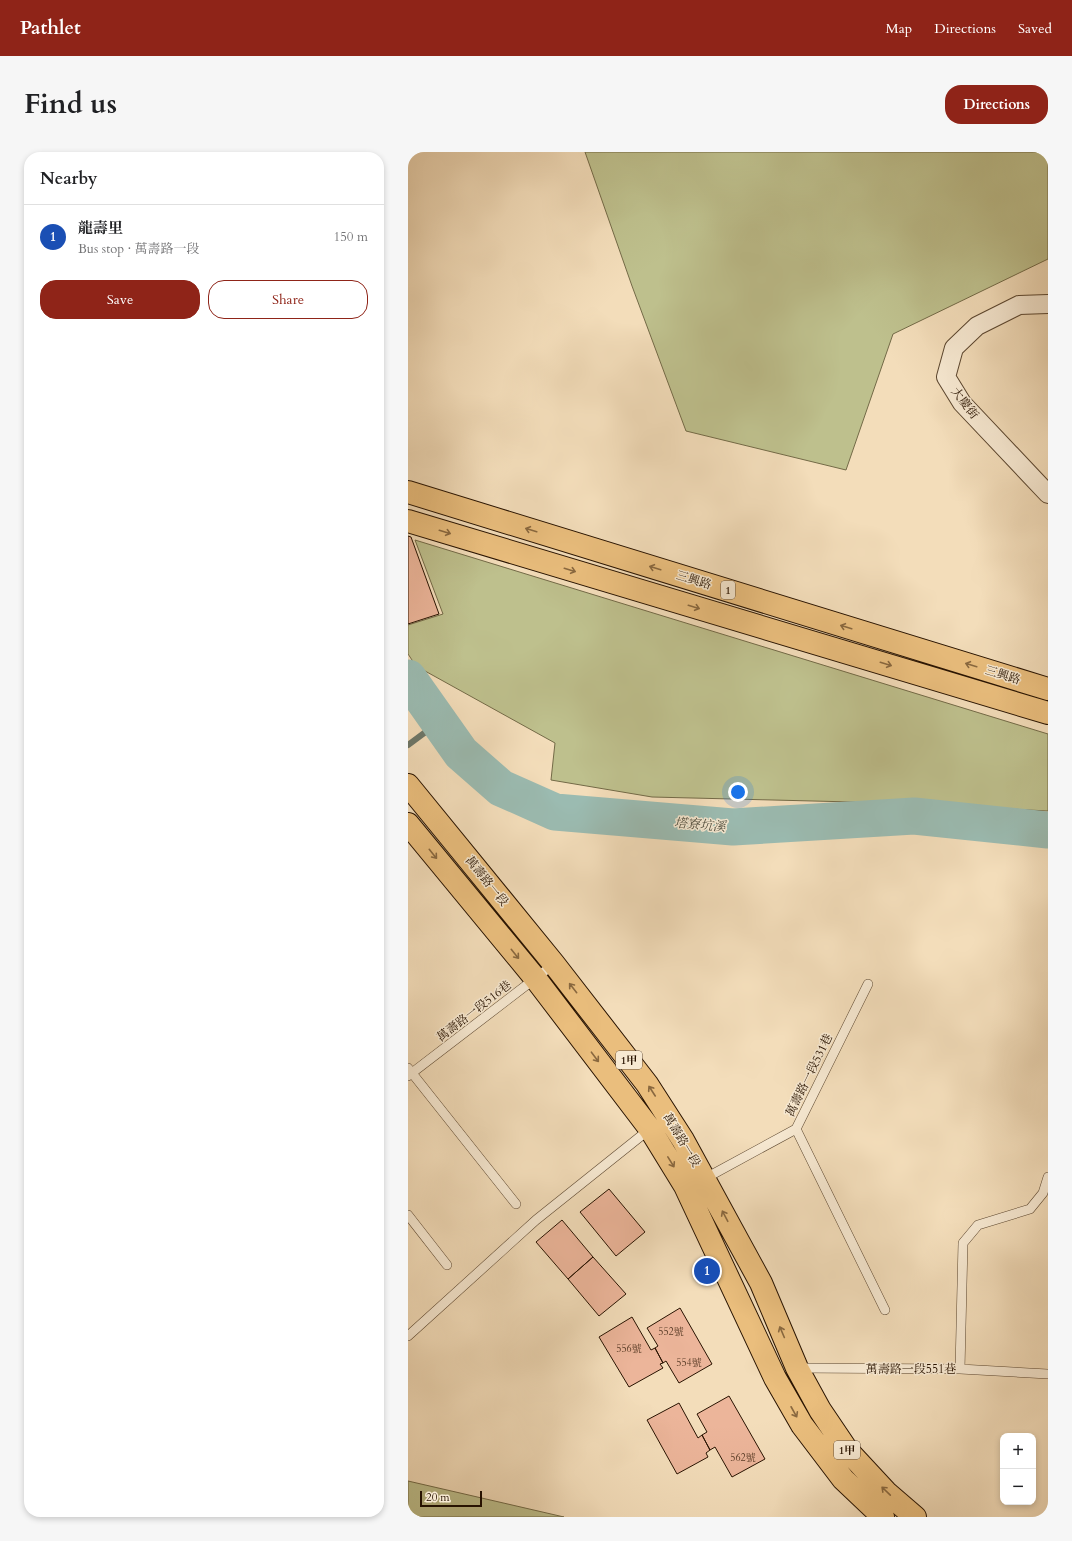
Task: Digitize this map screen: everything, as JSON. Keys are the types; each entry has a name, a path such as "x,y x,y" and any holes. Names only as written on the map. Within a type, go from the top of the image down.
{"main road":[{"name":"三興路","path":"408,492 1048,689"},
{"name":"三興路","path":"408,521 1048,713"},
{"name":"萬壽路一段","path":"408,785 415,815 535,978 658,1121 684,1140 695,1182 775,1378 802,1425 843,1479 883,1517"},
{"name":"萬壽路一段","path":"415,815 554,964 647,1084 658,1121"},
{"name":"萬壽路一段","path":"695,1182 761,1283 797,1368 820,1410 847,1450 886,1492 915,1517"}],"street":[{"name":"大慶街","path":"1048,304 1019,305 977,326 954,348 946,377 962,403 1048,494"},
{"name":"萬壽路一段551巷","path":"775,1378 797,1368"}],"lane":[{"name":"萬壽路一段516巷","path":"409,1072 554,964"},
{"name":"萬壽路一段531巷","path":"695,1182 796,1129 868,984"},
{"path":"409,1072 516,1204"},
{"path":"408,1336 536,1220 658,1121"},
{"path":"796,1129 885,1310"},
{"path":"960,1369 963,1243 978,1225 1030,1209 1043,1193 1048,1177"},
{"path":"408,1215 447,1265"},
{"name":"萬壽路一段551巷","path":"797,1368 960,1369 1048,1374"}],"green space":[{"path":"585,152 1048,152 1048,259 893,334 846,470 686,431 632,286"},
{"path":"415,540 1048,734 1048,811 893,803 652,797 551,780 555,743 416,666 408,654 408,625 443,614"},
{"path":"408,1481 564,1517 408,1517"}],"building":[{"path":"408,536 411,537 439,614 408,624"},
{"path":"609,1189 645,1232 616,1256 580,1212"},
{"path":"562,1220 593,1257 568,1279 536,1242"},
{"path":"593,1257 626,1294 599,1316 568,1279"},
{"path":"680,1308 712,1364 679,1383 666,1361 663,1363 655,1348 658,1346 647,1328"},
{"path":"632,1317 651,1350 655,1348 663,1363 660,1364 663,1368 629,1387 599,1337"},
{"path":"729,1396 765,1459 732,1477 715,1447 710,1450 702,1435 707,1432 697,1414"},
{"path":"679,1403 698,1438 702,1435 710,1450 706,1453 708,1457 677,1474 647,1420"}],"waterway":[{"name":"塔寮坑溪","path":"408,678 461,753 501,788 555,812 733,827 914,816 1048,830"},
{"path":"408,745 439,722"}],"place":[{"name":"龍壽里","path":"707,1271"}]}
